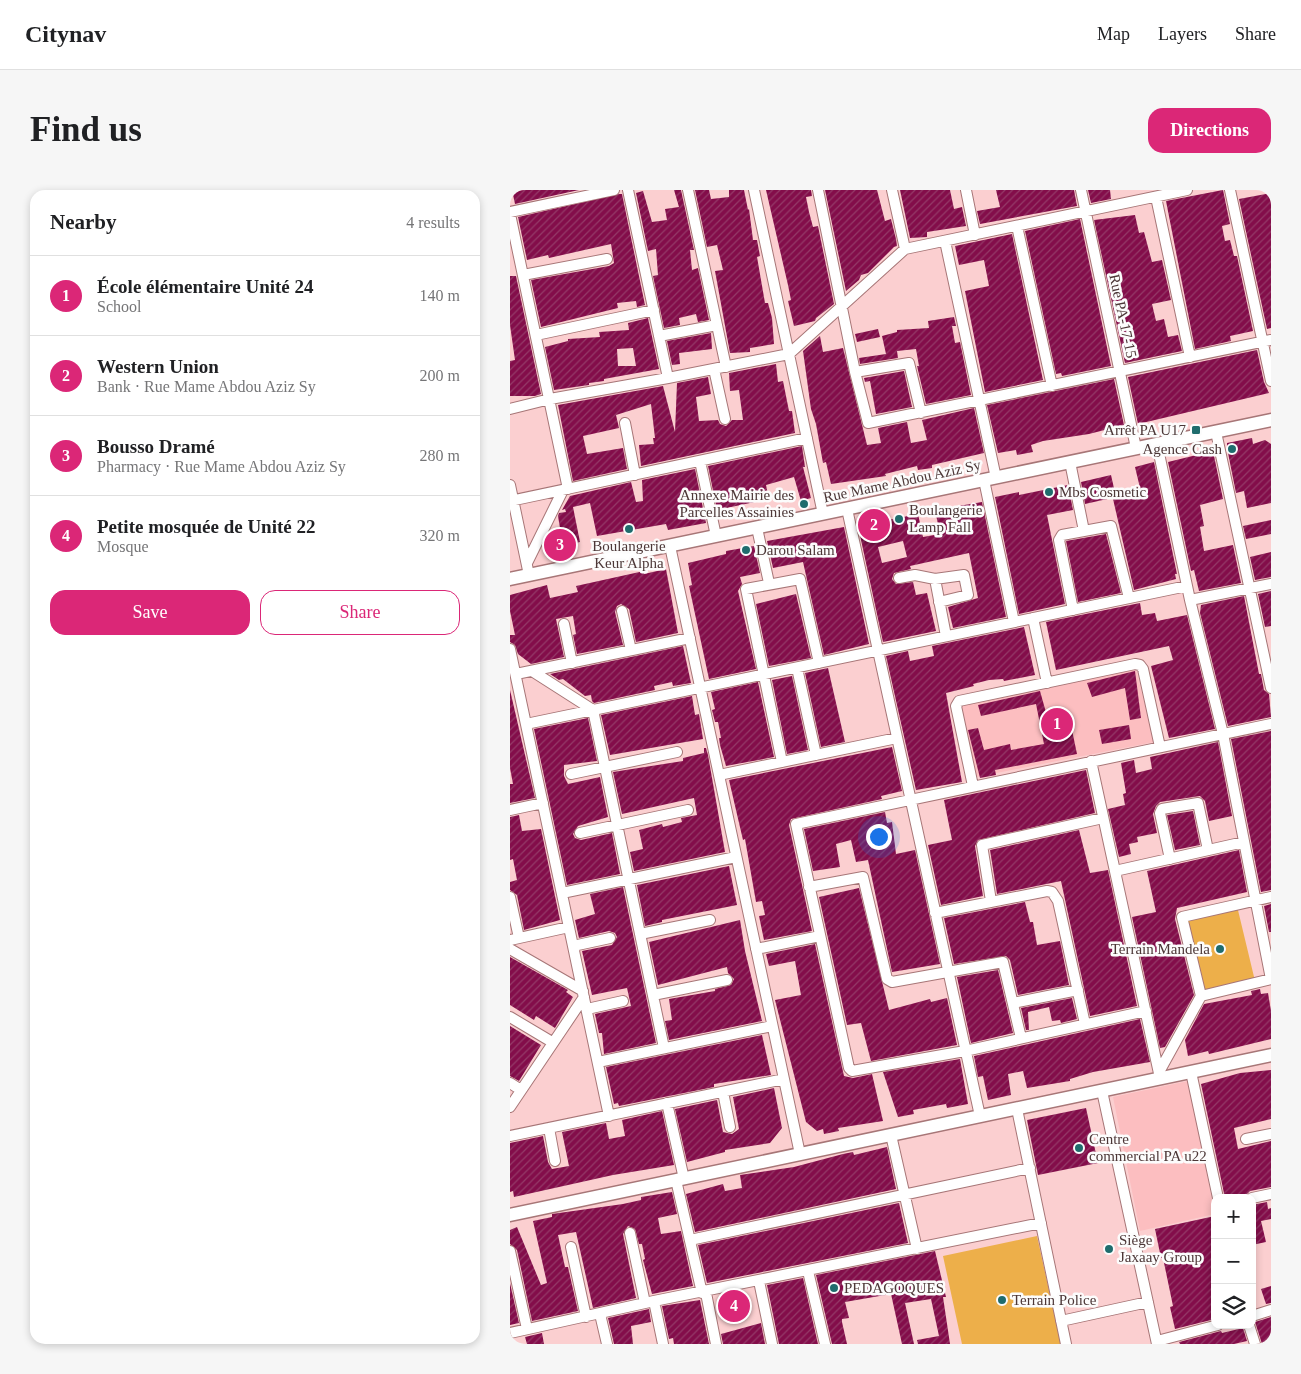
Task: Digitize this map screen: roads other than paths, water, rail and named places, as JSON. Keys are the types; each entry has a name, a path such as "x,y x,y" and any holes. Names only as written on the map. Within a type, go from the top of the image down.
{"street":[{"path":"528,569 566,489 550,399 523,275 514,256 510,213 614,190"},
{"path":"628,190 668,378"},
{"path":"688,190 726,367"},
{"path":"754,190 824,514"},
{"path":"818,190 855,372 868,423 921,414 1267,341"},
{"path":"892,190 905,249"},
{"path":"966,190 975,235"},
{"name":"Rue PA-17-15","path":"1081,190 1136,448"},
{"path":"510,409 550,399 789,354 905,249 1187,190"},
{"path":"1234,191 1267,341 1271,381"},
{"path":"1156,197 1190,358"},
{"path":"1017,226 1052,386"},
{"path":"945,241 979,401 1014,622"},
{"path":"523,275 607,259"},
{"path":"536,334 654,310"},
{"path":"659,336 717,324"},
{"path":"855,372 909,363 921,414"},
{"path":"714,369 725,419"},
{"name":"Rue Mame Abdou Aziz Sy","path":"510,579 528,569 670,546 1271,420"},
{"path":"624,423 636,475"},
{"path":"1216,432 1271,688"},
{"path":"512,501 807,438"},
{"path":"1157,444 1190,600 1223,734 1254,901 1271,979 1200,996"},
{"path":"700,461 716,536"},
{"path":"1070,462 1084,530"},
{"path":"510,485 528,569"},
{"path":"847,509 980,1116"},
{"path":"1073,610 1060,540 1062,535 1084,530 1108,526 1114,529 1129,598"},
{"path":"757,528 769,583"},
{"path":"670,546 800,1154"},
{"path":"899,578 915,576 935,580 964,575 969,591 968,595 939,602"},
{"path":"782,762 746,593 748,588 800,579 819,663"},
{"path":"935,580 946,636"},
{"path":"1190,600 1271,584"},
{"path":"526,724 1187,586"},
{"path":"622,611 631,650"},
{"path":"1033,618 1046,683"},
{"path":"564,624 572,662"},
{"path":"516,674 690,638"},
{"path":"510,648 609,1116"},
{"path":"973,786 957,703 1135,664 1140,665 1160,747"},
{"path":"797,668 816,755"},
{"path":"532,671 592,710 664,1048"},
{"path":"1146,1011 965,1050 852,1071 849,1068 808,887 796,824 1271,724"},
{"path":"719,776 897,738"},
{"path":"571,774 677,752"},
{"path":"1091,762 1160,1075"},
{"path":"510,810 543,803"},
{"path":"1170,859 1160,813 1162,809 1198,803 1208,850"},
{"path":"580,833 688,810"},
{"path":"991,901 982,845 1103,818"},
{"path":"1115,871 1244,842"},
{"path":"562,893 736,857"},
{"path":"808,887 863,878 889,981 1003,962 1021,1038"},
{"path":"935,913 1047,891 1056,896 1085,1024"},
{"path":"510,897 514,939 569,928"},
{"path":"1160,1075 1200,996 1182,917 1271,897"},
{"path":"640,934 710,920"},
{"path":"756,949 820,936"},
{"path":"573,946 610,938"},
{"path":"510,949 583,994"},
{"path":"653,995 727,980"},
{"path":"1013,1003 1078,990"},
{"path":"510,1107 583,994"},
{"path":"587,1009 623,1001"},
{"path":"510,1017 552,1042"},
{"path":"598,1062 772,1026"},
{"path":"510,1215 1102,1091 1160,1075 1191,1072 1271,1055"},
{"path":"1191,1072 1217,1194"},
{"path":"510,1136 784,1079"},
{"path":"510,1083 521,1090"},
{"path":"1102,1091 1157,1342 1211,1327"},
{"path":"723,1092 730,1127"},
{"path":"668,1103 690,1240 716,1344"},
{"path":"1017,1109 1066,1344"},
{"path":"549,1128 555,1161"},
{"path":"1246,1139 1271,1134"},
{"path":"891,1135 917,1249"},
{"path":"690,1240 1030,1168"},
{"path":"1256,1197 1271,1194"},
{"path":"510,1333 650,1302 759,1282 1041,1223"},
{"path":"630,1233 663,1344"},
{"path":"571,1247 586,1317"},
{"path":"510,1250 527,1329"},
{"path":"808,1271 825,1344"},
{"path":"759,1282 772,1344"},
{"path":"1062,1321 1148,1302"},
{"path":"1256,1315 1271,1310"},
{"path":"600,1314 606,1344"},
{"path":"1250,1329 1255,1344"}],"place":[{"name":"Arrêt PA U17","path":"1196,430"},
{"name":"Agence Cash","path":"1232,449"},
{"name":"Mbs Cosmetic","path":"1049,492"},
{"name":"Annexe Mairie des Parcelles Assainies","path":"804,504"},
{"name":"Boulangerie Lamp Fall","path":"899,519"},
{"name":"Western Union","path":"874,525"},
{"name":"Boulangerie Keur Alpha","path":"629,529"},
{"name":"Bousso Dramé","path":"560,545"},
{"name":"Darou Salam","path":"746,550"},
{"name":"École élémentaire Unité 24","path":"1057,724"},
{"name":"Terrain Mandela","path":"1220,949"},
{"name":"Centre commercial PA u22","path":"1079,1148"},
{"name":"Siège Jaxaay Group","path":"1109,1249"},
{"name":"PEDAGOQUES","path":"834,1288"},
{"name":"Terrain Police","path":"1002,1300"},
{"name":"Petite mosquée de Unité 22","path":"734,1306"}]}
